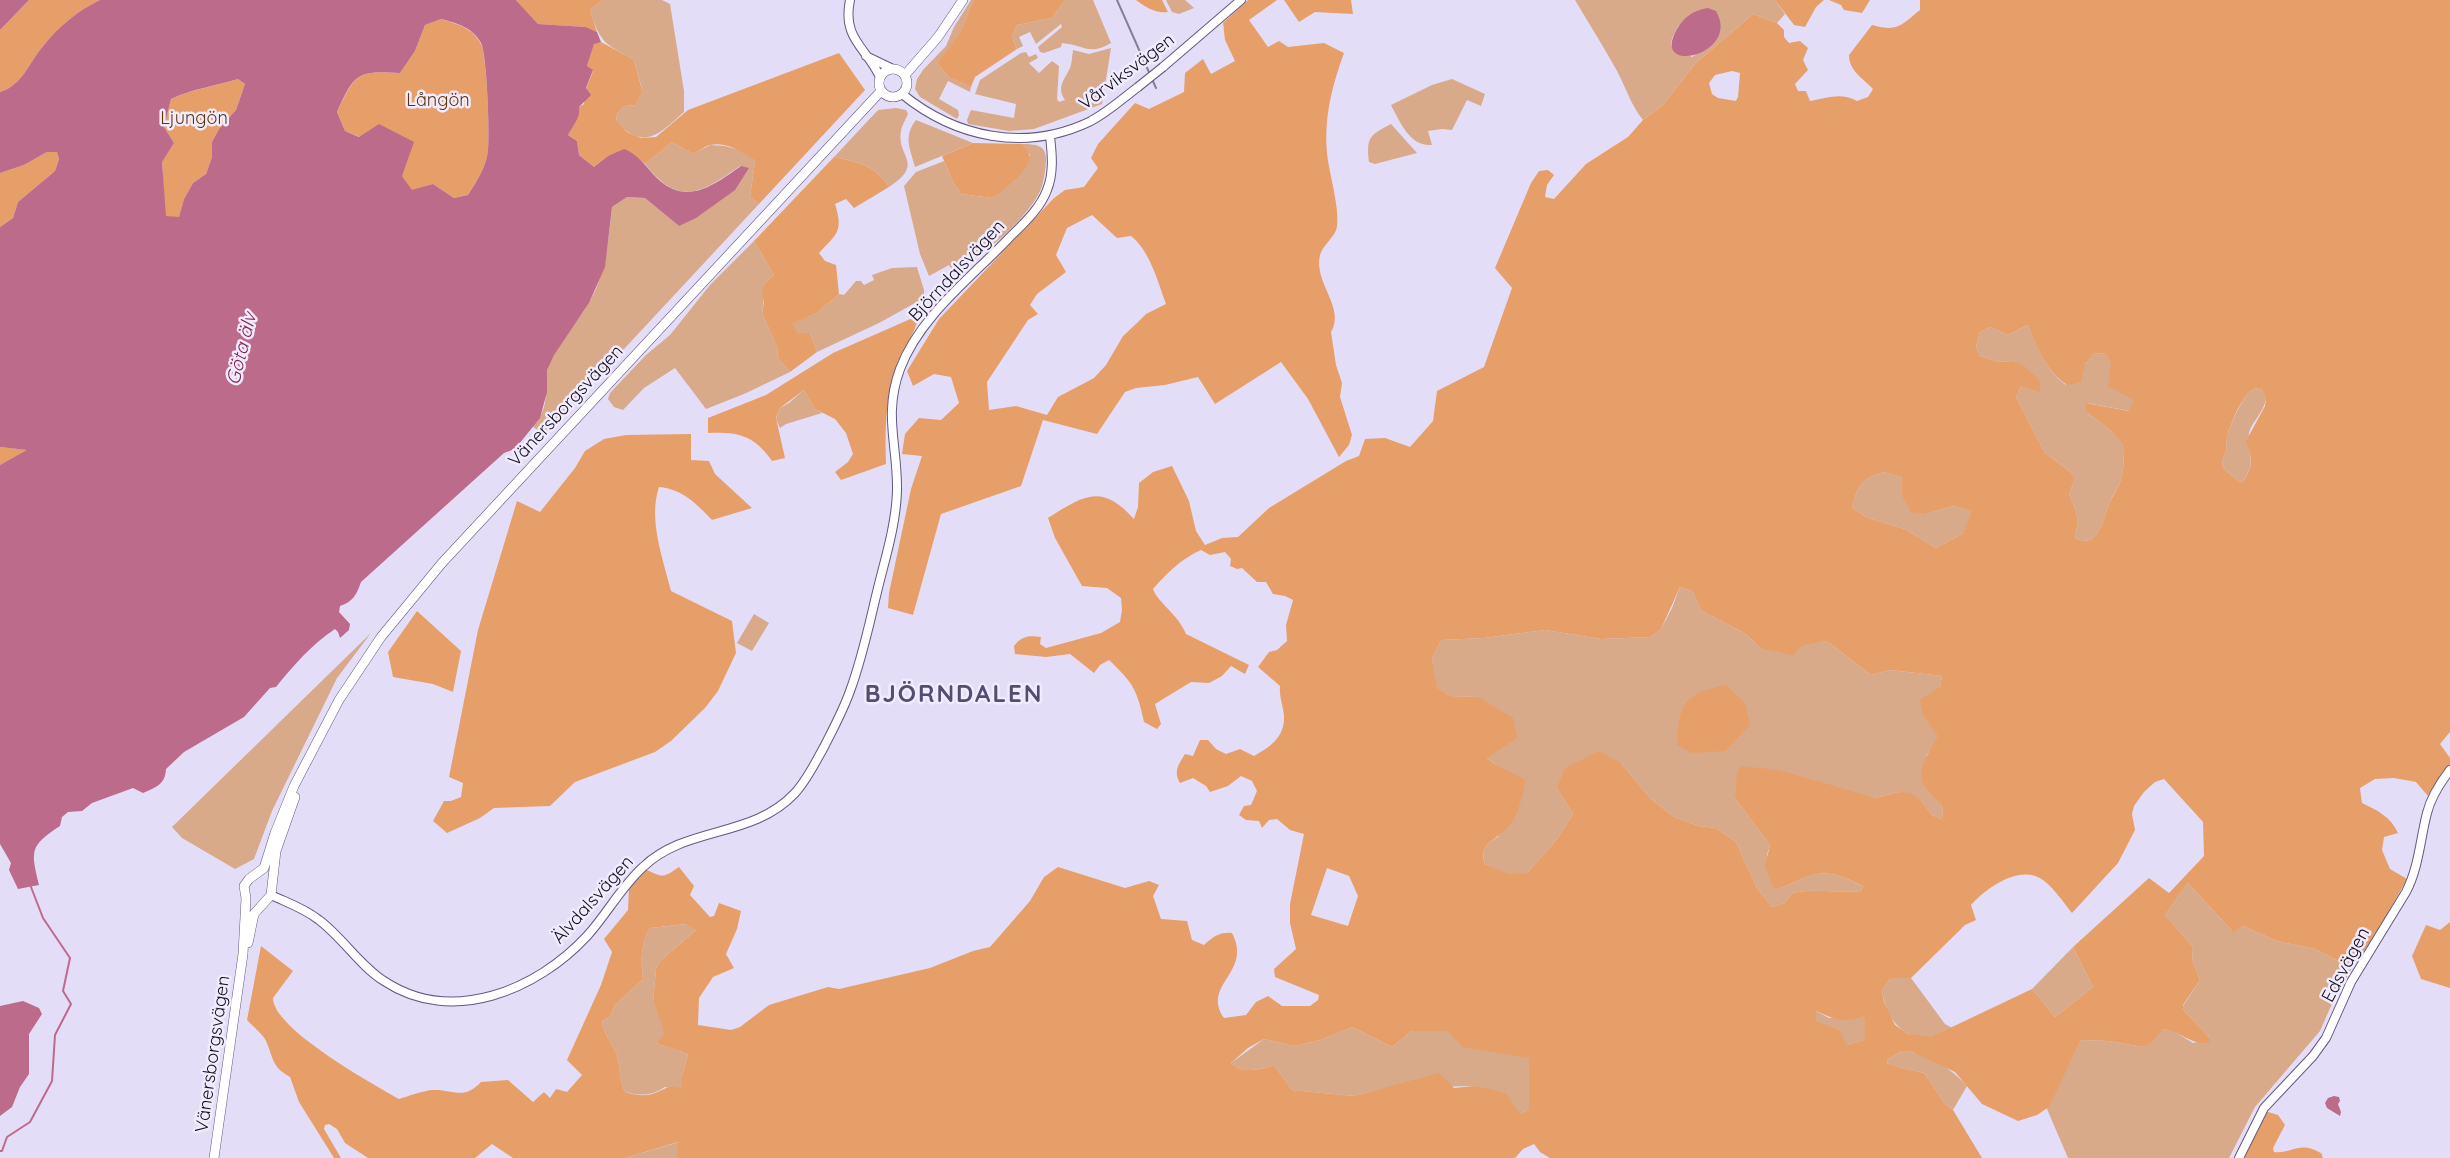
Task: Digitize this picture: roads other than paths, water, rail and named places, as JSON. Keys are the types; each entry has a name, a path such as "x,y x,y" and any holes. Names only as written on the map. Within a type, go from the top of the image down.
{"main road":[{"path":"905,75 938,37 963,0"},
{"path":"893,69 905,75 907,85 902,94 892,98 881,91 878,84 885,72 893,69"},
{"name":"Vänersborgsvägen","path":"214,1158 243,954 245,884 264,868 281,817 318,738 349,685 412,596 500,498 881,91"},
{"name":"Vänersborgsvägen","path":"243,954 252,931 253,917 271,895 276,851 306,766"},
{"path":"254,876 264,877 271,885"},
{"path":"246,898 253,903 262,903"}],"street":[{"path":"850,0 850,30 880,78"},
{"name":"Vårviksvägen","path":"902,94 943,121 972,132 1016,139 1050,136 1090,122 1138,88 1241,0"},
{"path":"866,56 893,69"},
{"name":"Björndalsvägen","path":"839,717 855,677 895,514 897,480 891,423 893,393 901,367 928,321 1037,208 1050,181 1050,136"},
{"name":"Älvdalsvägen","path":"271,895 302,908 318,919 372,972 396,988 438,1001 459,1002 495,996 532,979 575,948 635,876 659,855 691,839 751,823 777,809 804,782 839,717"},
{"name":"Edsvägen","path":"2239,1158 2264,1108 2313,1056 2326,1038 2351,982 2406,892 2412,880 2427,813 2436,791 2450,770"}],"water":[{"path":"0,0 29,0 0,30"},
{"name":"Göta älv","path":"100,0 516,0 538,24 586,27 597,32 601,42 594,44 587,66 593,70 586,88 591,95 579,107 577,118 568,135 577,141 579,155 594,167 608,156 624,149 637,156 664,184 687,192 708,187 741,166 749,168 735,190 696,218 679,226 645,198 627,197 612,207 605,267 589,303 547,370 547,392 540,418 515,449 504,453 361,582 354,597 340,606 339,612 350,624 349,630 340,638 335,629 318,641 244,717 184,752 166,769 164,779 156,787 143,793 133,788 92,803 82,811 68,812 62,817 60,826 43,839 35,850 39,885 18,889 9,870 11,863 0,844 0,465 27,450 0,447 0,227 13,218 18,202 55,171 59,159 57,152 47,152 24,165 0,173 0,92 20,79 56,31","holes":["441,19 464,27 478,38 483,50 486,78 489,130 487,157 481,174 468,195 454,198 433,184 412,190 402,176 414,142 379,124 359,137 345,131 337,112 348,89 359,77 374,72 400,73 415,51 425,25","238,79 245,84 236,110 219,129 212,142 212,157 206,174 193,183 184,199 179,217 166,216 162,162 174,143 164,127 171,99"]},
{"path":"1708,8 1716,11 1721,26 1717,39 1708,49 1696,54 1684,56 1675,53 1672,44 1677,29 1694,12"},
{"path":"23,1001 39,1008 42,1014 29,1034 29,1074 12,1107 0,1116 0,1006"},
{"path":"2339,1097 2340,1116 2327,1108 2325,1103 2328,1098"}],"waterway":[{"path":"0,1151 7,1137 30,1122 52,1081 55,1035 71,1004 63,991 70,958 43,918 31,887"}],"railway":[{"path":"1117,0 1156,88"}],"district":[{"name":"BJÖRNDALEN","path":"954,695"}],"park label":[{"name":"Långön","path":"438,101"},
{"name":"Ljungön","path":"194,119"}]}
